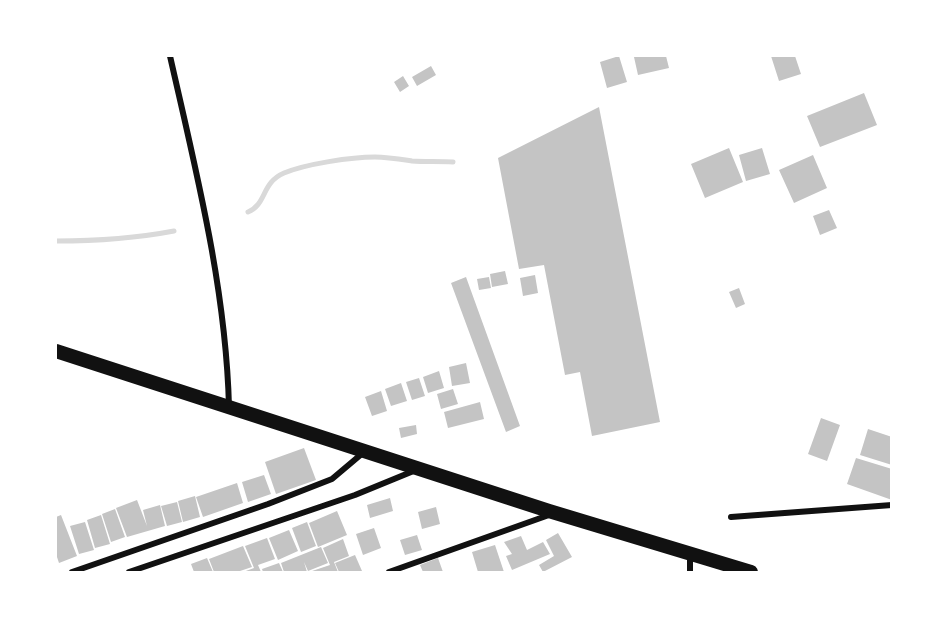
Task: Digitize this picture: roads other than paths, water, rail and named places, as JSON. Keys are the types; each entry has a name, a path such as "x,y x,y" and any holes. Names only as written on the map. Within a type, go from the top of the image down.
{"main road":[{"path":"56,351 554,513 751,573"}],"street":[{"path":"170,56 214,267 228,372 230,408"},
{"path":"72,573 332,479 364,452"},
{"path":"129,573 355,495 418,469"},
{"path":"731,516 891,505"},
{"path":"389,573 554,513"},
{"path":"690,555 690,573"}],"waterway":[{"path":"248,212 258,204 271,182 277,177 316,164 365,157 453,162"},
{"path":"56,241 115,239 174,231"}]}
